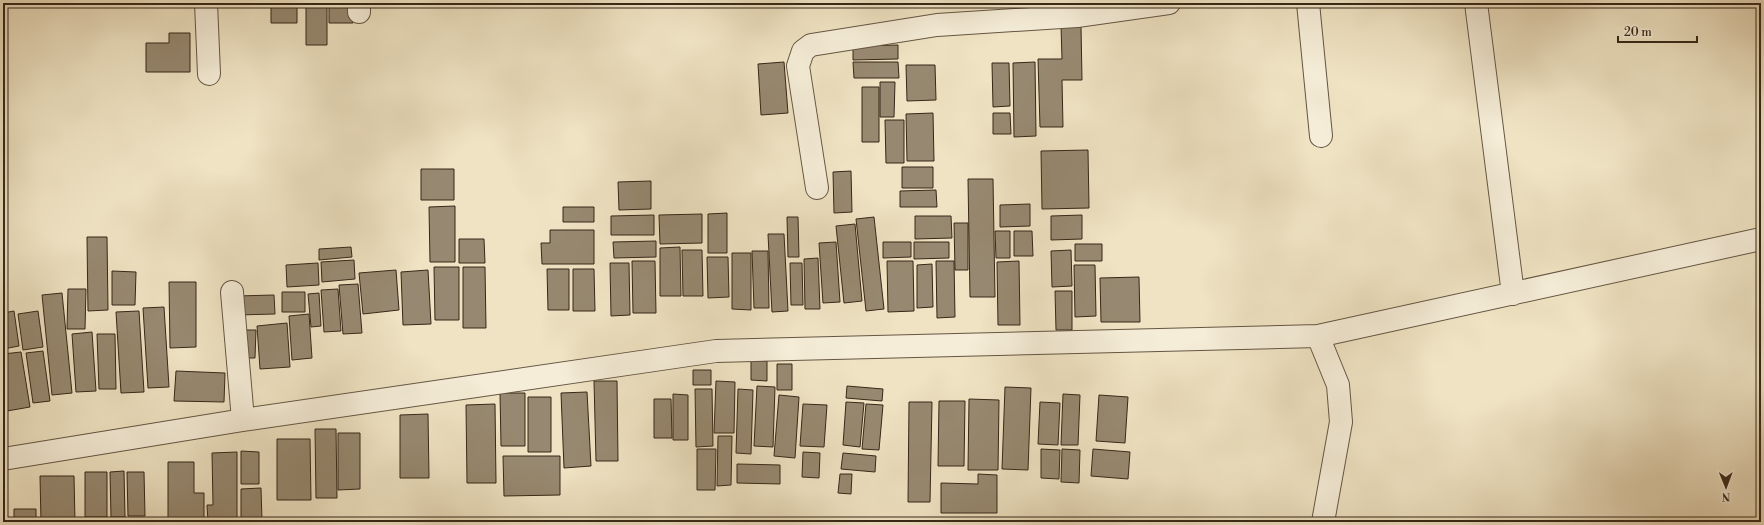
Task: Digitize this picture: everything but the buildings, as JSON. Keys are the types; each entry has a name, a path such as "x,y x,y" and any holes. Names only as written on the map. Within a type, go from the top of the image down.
{"street":[{"path":"206,3 208,74"},
{"path":"817,188 798,66 803,52 811,45 936,25 1077,16 1168,3"},
{"path":"1308,3 1321,136"},
{"path":"1476,3 1513,294"},
{"path":"3,459 243,420 716,351 1318,336 1761,239"},
{"path":"232,292 243,420"},
{"path":"1318,336 1338,385 1341,422 1323,522"}]}
